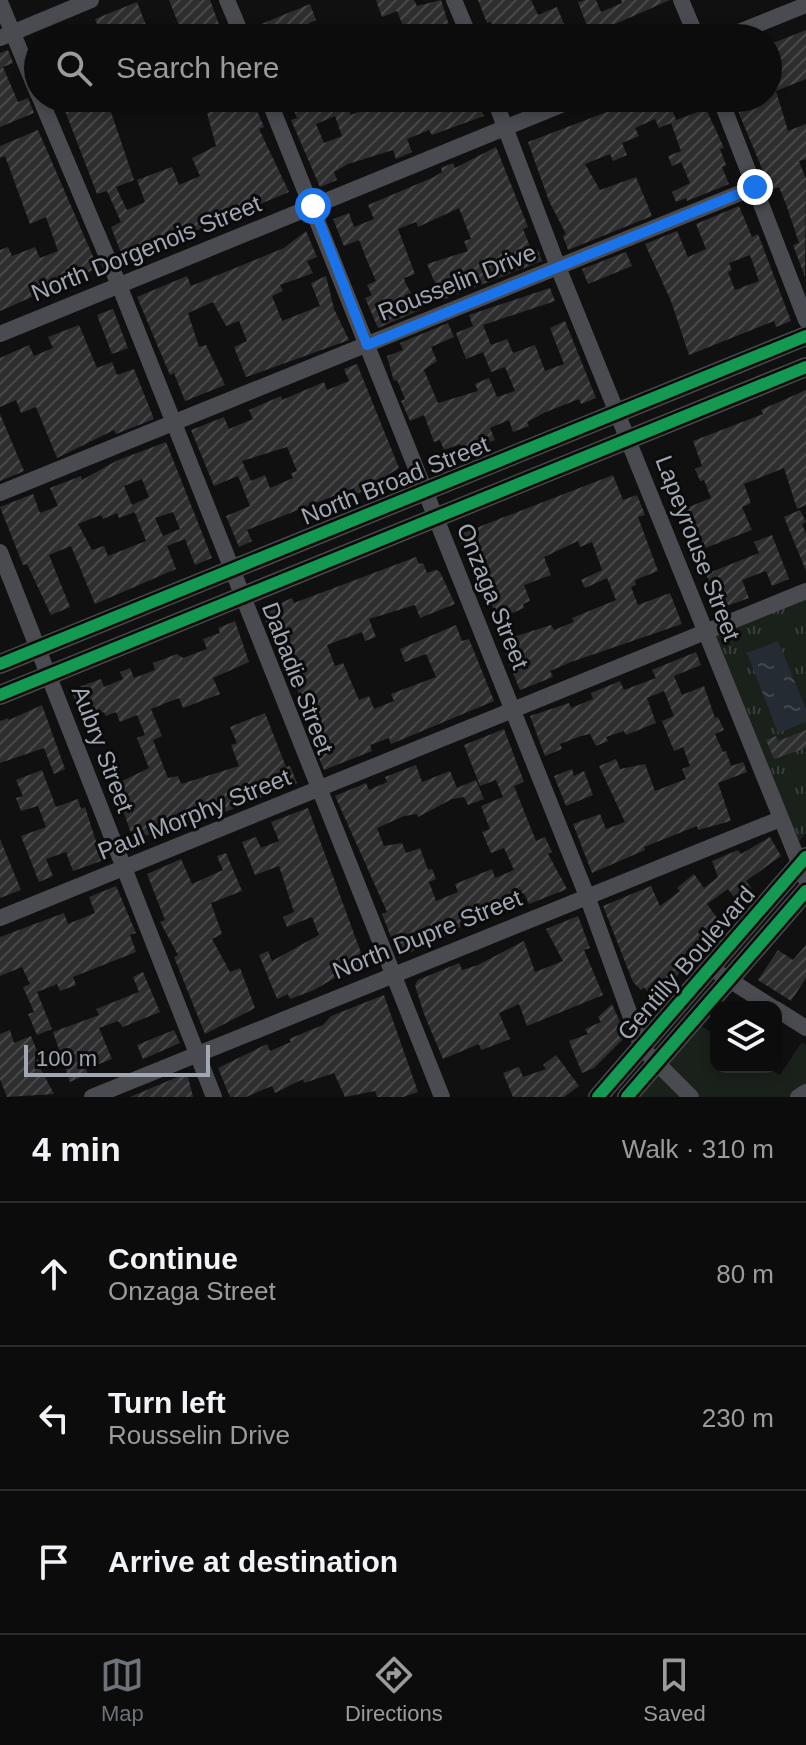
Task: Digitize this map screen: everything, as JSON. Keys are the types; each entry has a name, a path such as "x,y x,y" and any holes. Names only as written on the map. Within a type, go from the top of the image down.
{"main road":[{"name":"North Broad Street","path":"0,664 806,336"},
{"name":"North Broad Street","path":"0,695 806,367"},
{"name":"Gentilly Boulevard","path":"598,1097 804,867"},
{"name":"Gentilly Boulevard","path":"627,1097 731,981 806,891"}],"street":[{"path":"33,24 91,0"},
{"path":"227,0 237,24"},
{"path":"454,0 464,24"},
{"path":"681,0 691,24"},
{"name":"Dabadie Street","path":"0,2 6,35 24,68"},
{"path":"759,24 806,5"},
{"name":"Dabadie Street","path":"46,112 119,285 442,1097"},
{"name":"Onzaga Street","path":"274,112 587,896 642,1048 691,1097"},
{"name":"Lapeyrouse Street","path":"500,112 558,267 619,412 705,633 780,819 804,867"},
{"name":"North Dorgenois Street","path":"0,334 543,112"},
{"path":"726,112 806,320"},
{"name":"Rousselin Drive","path":"0,493 755,187"},
{"name":"Aubry Street","path":"0,552 214,1097"},
{"name":"Paul Morphy Street","path":"0,918 806,591"},
{"name":"North Dupre Street","path":"92,1097 780,819"},
{"path":"712,969 763,1001"},
{"path":"782,1013 805,1026"},
{"path":"798,1097 806,1092"}],"green space":[{"path":"806,591 806,833 798,843 705,633"},
{"path":"700,1025 710,1031 710,1073 780,1075 802,1042 806,1045 806,1097 640,1097"}],"water":[{"path":"778,641 806,709 806,722 778,733 747,653"}],"building":[{"path":"169,0 210,0 219,24 178,24"},
{"path":"376,0 414,0 417,6 441,0 449,24 402,24 397,11 382,17"},
{"path":"478,0 531,0 538,15 557,7 564,24 491,22 487,23"},
{"path":"596,0 601,12 622,3 621,0 670,0 615,24 586,24 578,2"},
{"path":"137,2 146,24 97,24 95,19"},
{"path":"310,4 316,20 309,24 261,24"},
{"path":"806,30 806,79 782,89 782,39"},
{"path":"8,50 13,63 3,67 18,102 24,100 24,112 34,113 0,127 0,53"},
{"path":"782,111 788,131 806,124 806,159 799,161 806,179 805,277 793,245 799,243 787,207 779,187 771,190 738,112"},
{"path":"66,112 111,112 134,180 116,187 127,210 145,202 137,180 172,167 179,185 200,176 192,158 216,146 207,113 209,112 257,112 264,127 259,129 289,192 139,254 140,257 125,263 111,227 121,222 107,191 97,194"},
{"path":"295,112 350,112 351,115 358,112 482,112 484,116 432,135 429,130 407,139 412,152 396,159 393,150 348,164 334,172 337,180 320,187 291,120 297,118","holes":["335,116 342,136 324,143 316,124"]},
{"path":"607,112 673,112 676,120 707,112 724,148 720,149 726,165 722,167 729,184 687,201 686,198 676,202 672,192 690,183 681,162 672,166 668,156 681,151 671,123 659,128 655,119 635,128 639,136 622,143 627,155 613,161 610,154 585,164 600,190 636,177 652,216 568,250 563,236 566,234 549,201 528,142"},
{"path":"38,130 98,268 0,311 0,250 8,247 12,256 35,247 40,258 58,251 46,217 30,224 5,156 0,158 0,146"},
{"path":"496,147 528,227 523,229 531,249 538,250 542,261 442,300 427,264 468,251 464,241 471,239 459,208 418,227 416,222 398,229 415,274 404,278 405,282 420,310 378,328 365,298 372,295 367,285 376,281 359,240 344,246 333,219 349,213 354,227 374,219 368,205 434,177 442,172 441,168 453,163 455,168"},
{"path":"739,206 752,237 758,234 791,321 776,327 774,321 689,355 671,301 645,244 677,231 688,257 706,249 696,224","holes":["750,255 759,281 735,290 728,272 732,270 729,263"]},
{"path":"306,231 317,257 307,261 313,273 280,285 283,291 272,296 282,321 320,306 311,283 326,276 334,309 349,340 246,377 234,347 247,341 239,321 226,326 213,302 188,313 199,347 206,345 225,385 185,401 174,373 170,375 137,297 187,276 191,286 284,248"},
{"path":"626,252 632,266 588,284 582,269"},
{"path":"550,288 555,301 483,325 491,345 507,339 513,353 535,345 545,371 564,364 550,328 565,321 596,398 581,404 579,399 546,412 527,422 529,426 513,432 509,420 490,428 495,440 463,452 460,444 444,450 440,440 434,442 424,415 410,421 401,401 405,399 397,380 394,381 387,356 403,350 400,343 448,323 454,337 431,347 437,361 424,370 438,403 478,391 475,384 489,378 497,397 515,391 505,367 491,372 483,352 466,359 456,333 473,326 469,315"},
{"path":"113,309 128,348 112,354 97,315"},
{"path":"79,325 97,368 112,362 117,375 134,369 154,419 116,434 114,430 57,458 36,407 21,413 16,400 0,407 0,358 29,345 34,356 53,348 48,337"},
{"path":"357,364 399,468 383,478 385,482 356,494 354,488 247,530 252,541 239,547 226,516 250,506 238,476 214,486 191,430 224,417 229,429 253,419 249,410 281,396 282,400 324,382 327,390 349,381 344,369","holes":["287,447 297,471 291,473 293,478 270,488 265,475 251,481 242,461"]},
{"path":"806,390 806,505 797,509 784,468 744,484 751,503 742,507 752,530 700,550 684,509 711,498 704,480 700,481 695,469 702,466 693,441 763,414 761,410"},
{"path":"0,414 24,471 0,481"},
{"path":"166,442 212,558 195,565 185,539 167,546 176,569 95,604 71,546 49,555 70,607 51,615 27,564 23,565 0,507 33,494 40,513 58,506 50,488 81,476 82,480 116,461","holes":["142,479 149,497 132,505 124,486","135,512 146,541 108,556 104,546 92,550 78,524 101,515 103,519 117,513 119,518","173,512 180,529 163,536 155,518"]},
{"path":"613,475 623,500 637,495 645,515 638,517 658,571 635,580 636,585 631,587 638,605 670,593 682,624 571,662 550,671 553,677 520,690 505,654 514,650 510,638 551,625 554,630 574,622 572,618 616,600 607,578 585,588 581,580 602,570 592,542 580,547 578,541 544,557 551,575 524,585 530,601 523,604 524,608 498,619 487,594 482,596 458,535"},
{"path":"800,510 806,522 802,524 806,534 806,571 784,517"},
{"path":"772,535 789,579 772,586 766,571 742,580 749,598 721,608 706,574 759,553 754,542"},
{"path":"416,557 427,573 440,572 455,604 420,618 415,605 369,619 376,637 365,641 362,632 327,645 335,666 343,663 359,700 369,696 374,709 394,701 391,694 436,677 426,654 405,662 400,649 456,625 462,641 469,639 494,701 391,744 389,738 370,745 372,751 324,770 310,736 322,732 314,711 309,713 291,678 288,679 262,611 292,598 294,603"},
{"path":"235,621 249,662 213,678 220,694 183,708 179,698 151,709 162,736 153,740 168,778 178,776 181,784 239,766 231,745 237,743 230,727 265,713 286,767 290,766 297,783 183,829 180,824 141,837 139,833 132,836 114,785 149,768 137,738 145,735 137,715 120,722 116,712 106,716 104,712 83,720 71,690 101,679 104,687 123,679 120,672 130,668 134,678 155,670 153,663 177,654 183,658 207,649 203,639 220,633 218,628"},
{"path":"696,652 701,665 674,676 682,695 704,686 715,718 718,717 724,730 715,734 723,752 726,751 731,766 743,762 747,772 718,783 731,821 698,830 697,826 644,847 645,850 592,873 573,824 600,814 606,829 625,822 599,766 616,759 620,769 645,764 655,791 686,779 682,769 690,766 683,747 674,751 662,721 674,716 664,691 647,698 656,723 626,735 624,731 606,737 608,741 596,746 590,734 581,736 560,744 562,749 545,756 530,716 569,703 571,708 593,699 591,693 620,681 624,690 656,678 652,670"},
{"path":"42,705 65,769 54,774 44,748 0,763 0,721"},
{"path":"504,729 524,782 514,786 536,841 545,837 552,852 548,854 567,889 529,904 524,893 461,918 460,928 399,958 382,914 387,912 335,796 366,783 369,790 387,782 385,777 416,765 422,782 450,771 457,788 476,780 484,799 468,805 464,797 452,799 418,817 417,814 404,816 377,828 384,846 402,843 406,853 420,848 428,870 432,869 436,879 429,882 436,901 458,892 455,884 492,869 495,878 514,870 504,848 491,853 482,832 490,829 481,806 503,797 496,780 480,786 464,745"},
{"path":"806,730 806,748 774,759 766,740 776,736 778,741"},
{"path":"572,769 574,776 584,771 593,795 566,806 554,776"},
{"path":"42,770 56,807 78,799 81,809 85,807 101,861 73,871 66,852 46,859 53,876 39,882 21,836 46,827 38,806 21,811 16,798 23,796 16,780"},
{"path":"308,808 364,961 314,990 290,999 288,994 277,999 259,955 268,951 272,961 319,935 312,917 287,927 283,917 294,912 279,866 255,875 242,842 256,837 261,848 279,841 271,822"},
{"path":"770,837 781,856 746,881 752,889 736,900 728,889 707,904 720,922 678,961 684,968 667,987 653,998 644,987 641,990 633,982 603,906 651,886 660,906 680,891 677,888 694,874 704,888 718,877 712,861 738,850 741,854"},
{"path":"0,839 21,890 0,898"},
{"path":"226,853 242,891 211,903 222,934 212,939 230,972 240,968 255,1008 205,1034 174,957 178,955 160,922 165,920 147,874 181,859 192,884 223,870 217,856"},
{"path":"116,886 136,933 130,935 136,952 73,977 76,985 60,991 57,984 37,992 52,1029 37,1035 28,1014 34,1012 23,987 30,984 22,967 0,976 0,937 64,913 68,924 95,913 89,897"},
{"path":"578,916 590,948 584,950 603,995 527,1026 519,1004 499,1013 510,1039 481,1050 479,1044 443,1059 424,1014 415,985 418,980 459,963 462,970 478,965 524,941 535,972 563,961 546,929"},
{"path":"806,945 806,978 791,1001 758,980 778,950 793,960"},
{"path":"143,972 160,1012 123,1027 118,1021 99,1028 112,1059 86,1069 88,1074 70,1082 53,1032 99,1015 96,1009 139,992 133,977"},
{"path":"384,995 418,1092 403,1097 377,1097 375,1091 345,1097 334,1073 304,1083 303,1079 275,1093 272,1086 246,1097 230,1097 218,1068 267,1044 270,1051 291,1042 289,1039 323,1025 331,1016"},
{"path":"612,1004 626,1036 594,1068 582,1073 569,1041 588,1034 585,1029 601,1022 598,1017"},
{"path":"10,1030 14,1043 31,1036 42,1063 38,1064 54,1094 7,1097 0,1079 0,1034"},
{"path":"174,1030 180,1043 143,1059 137,1045"},
{"path":"556,1055 579,1086 564,1097 513,1097 503,1073 519,1067 523,1077 546,1069 543,1065"},
{"path":"187,1073 193,1097 130,1097"}],"cycle path":[{"path":"0,664 806,336"},
{"path":"0,695 806,367"},
{"path":"598,1097 806,857"},
{"path":"627,1097 806,891"}],"route":[{"path":"313,206 367,345 755,187"}]}
